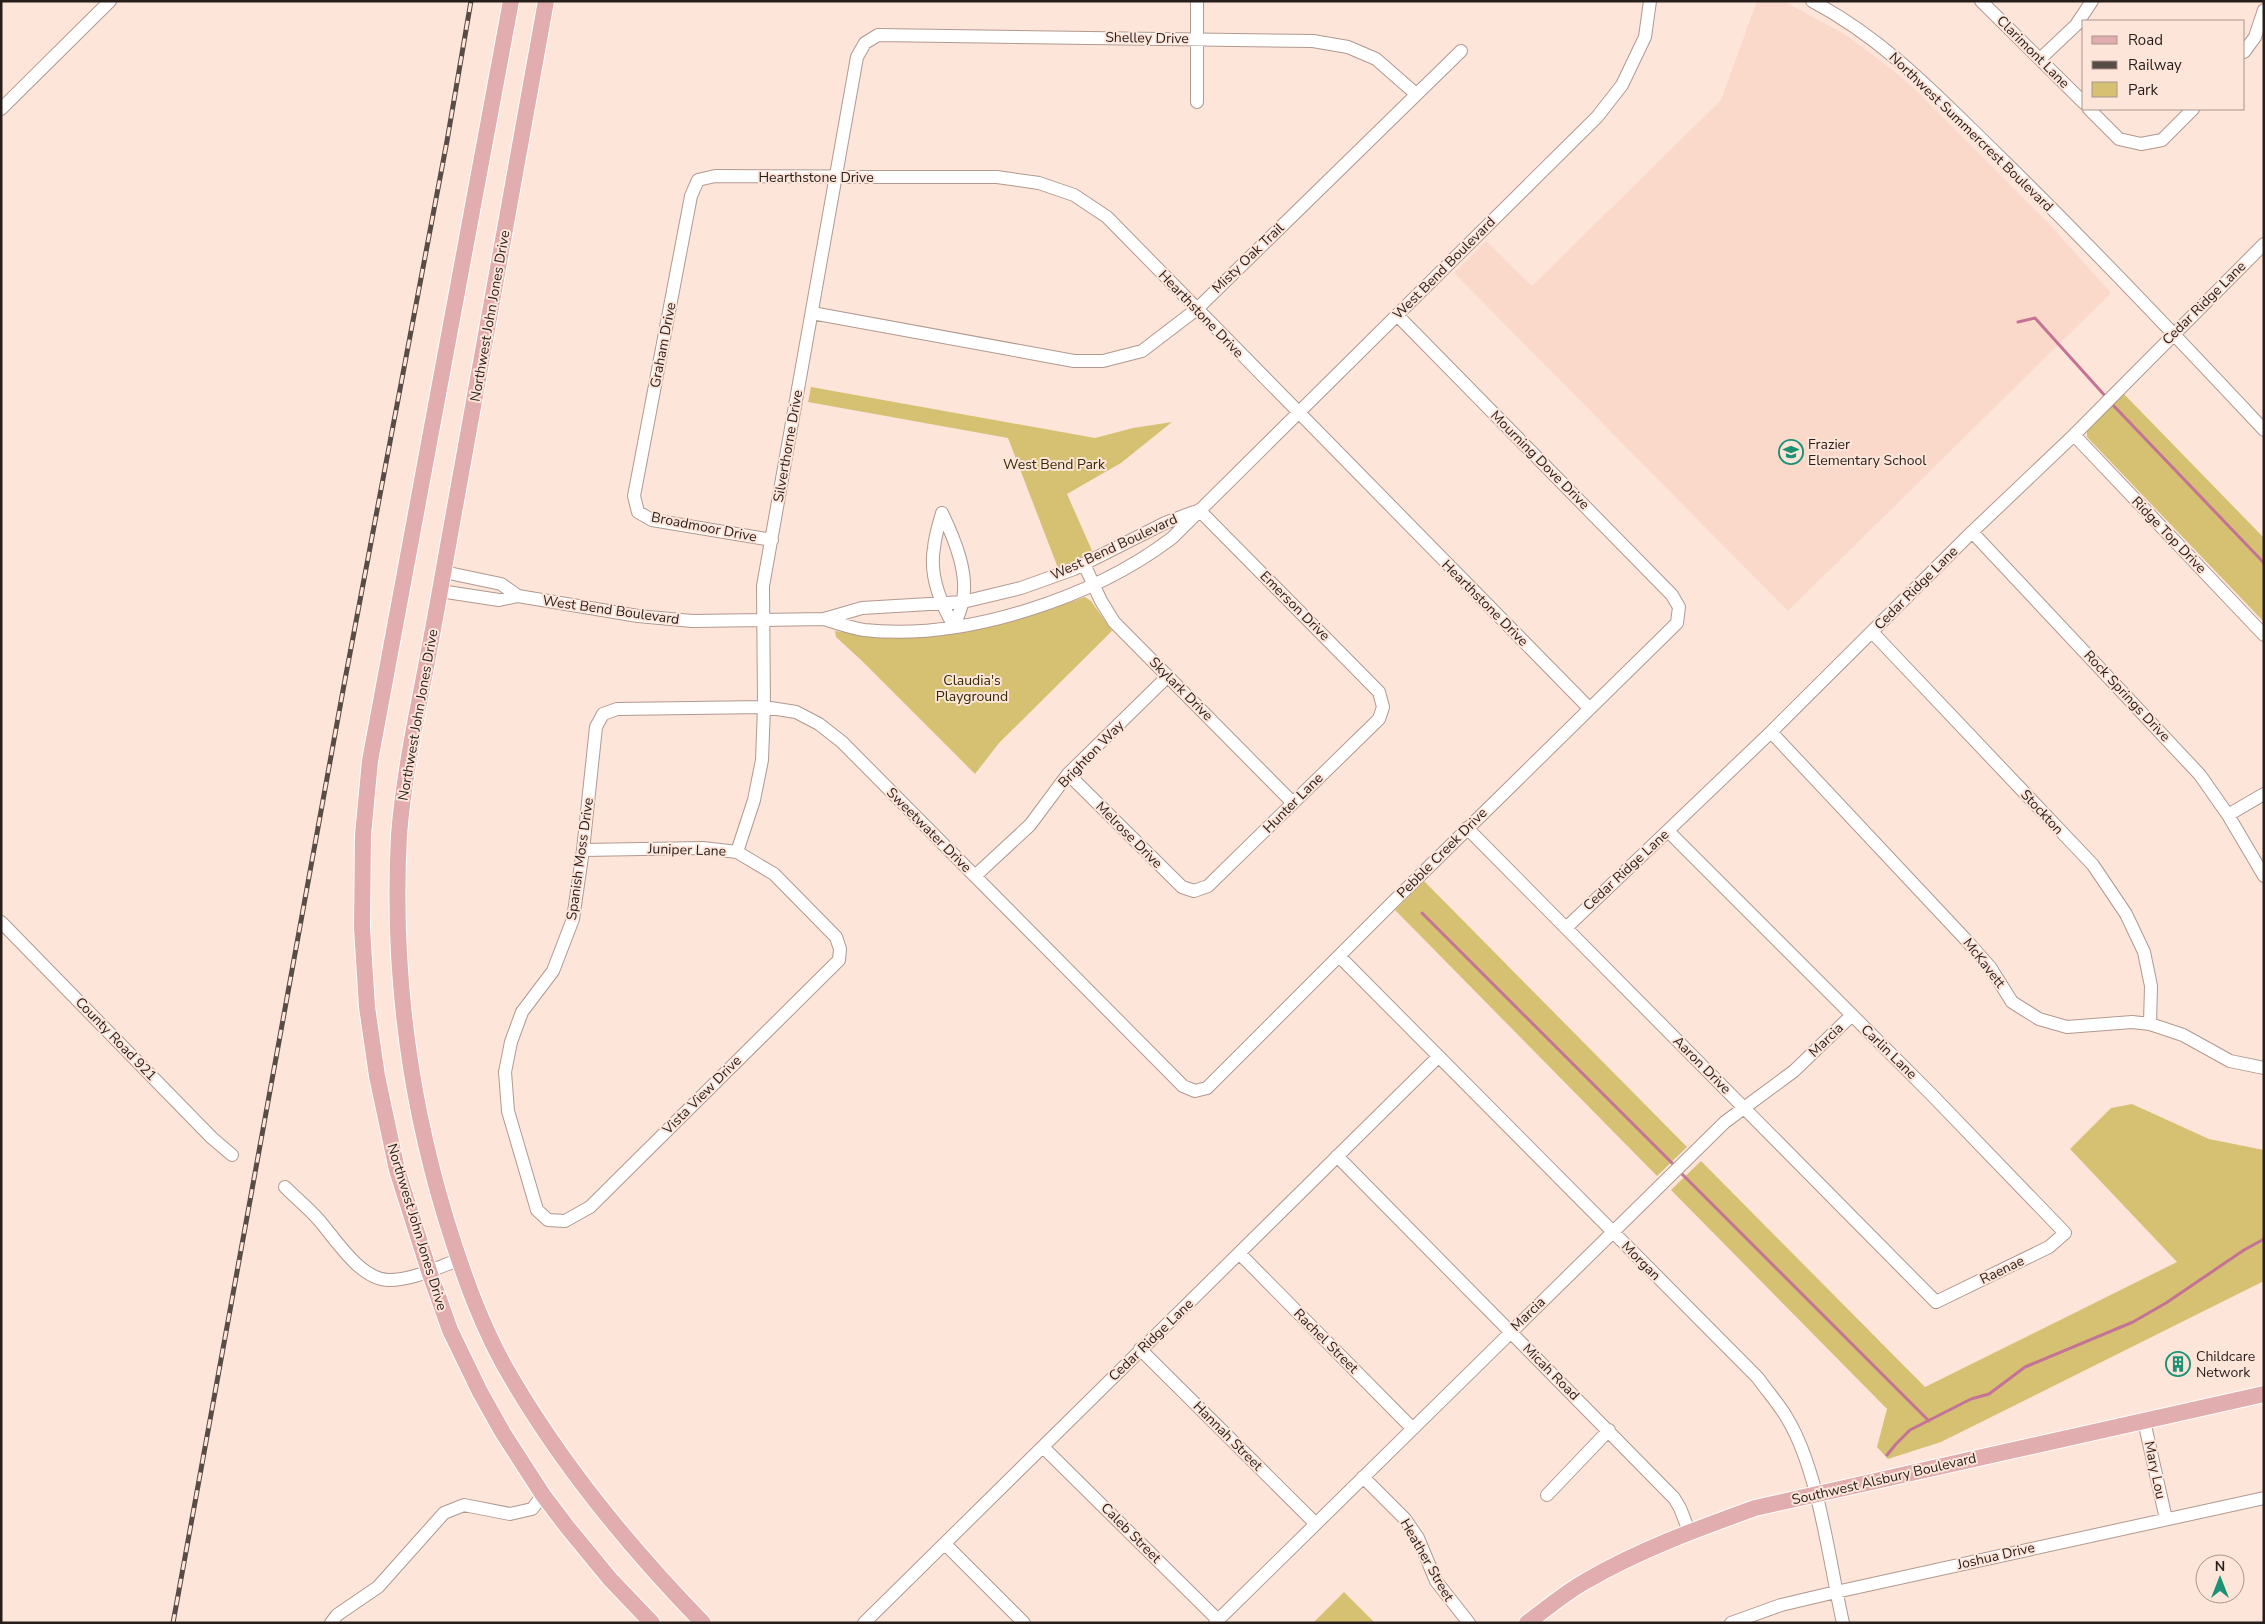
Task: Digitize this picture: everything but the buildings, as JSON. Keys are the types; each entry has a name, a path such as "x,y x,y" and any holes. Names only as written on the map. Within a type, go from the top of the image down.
{"main road":[{"name":"Northwest John Jones Drive","path":"511,1 370,761 363,835 362,928 367,1007 377,1076 397,1170 450,1330 480,1392 543,1495 610,1579 652,1623"},
{"name":"Northwest John Jones Drive","path":"546,1 444,572 408,759 400,834 397,924 401,999 410,1072 429,1162 458,1260 480,1316 511,1378 565,1460 603,1512 651,1570 703,1623"},
{"name":"Southwest Alsbury Boulevard","path":"1527,1623 1585,1581 1637,1554 1689,1531 1754,1508 2264,1394"}],"street":[{"path":"1,108 110,1"},
{"path":"1197,1 1197,102"},
{"name":"West Bend Boulevard","path":"824,619 863,630 906,631 954,626 1028,611 1093,585 1158,549 1172,538 1597,117 1622,85 1645,36 1650,1"},
{"name":"Northwest Summercrest Boulevard","path":"1812,1 1840,16 1900,59 2173,333"},
{"name":"Clarimont Lane","path":"1981,1 2082,101"},
{"path":"2040,59 2076,25 2092,1"},
{"path":"2245,51 2255,37 2264,10"},
{"name":"Shelley Drive","path":"864,42 878,35 1313,41 1348,46 1376,58 1416,94"},
{"name":"Silverthorne Drive","path":"737,852 754,800 762,760 764,707 763,586 857,57 864,42"},
{"name":"Misty Oak Trail","path":"812,313 1074,361 1103,361 1142,351 1197,309 1461,51"},
{"path":"2090,110 2119,139 2141,144 2162,140 2192,110"},
{"name":"Hearthstone Drive","path":"698,180 715,176 836,178 997,177 1039,183 1074,195 1107,217 1589,708"},
{"name":"Graham Drive","path":"638,512 634,496 691,196 698,180"},
{"name":"Cedar Ridge Lane","path":"1566,928 2074,435 2173,333 2264,244"},
{"name":"Mourning Dove Drive","path":"1397,315 1672,595 1679,607"},
{"path":"2173,333 2264,430"},
{"name":"Ridge Top Drive","path":"2074,435 2264,635"},
{"name":"West Bend Boulevard","path":"440,591 499,600 518,596 638,616 692,621 824,619 862,608 963,602 1021,588 1084,564 1165,523 1199,510"},
{"name":"Emerson Drive","path":"1199,510 1379,692 1383,706"},
{"name":"Broadmoor Drive","path":"638,512 652,520 772,540"},
{"path":"942,513 958,547 963,582 963,602 954,626 941,604 936,587 933,549 942,513"},
{"name":"Rock Springs Drive","path":"1972,532 2200,775 2228,815 2264,876"},
{"name":"Skylark Drive","path":"1084,564 1093,585 1114,622 1293,803"},
{"name":"West Bend Boulevard","path":"444,572 501,584 518,596"},
{"name":"Pebble Creek Drive","path":"1195,1092 1207,1088 1467,828 1677,623 1679,607"},
{"name":"Stockton","path":"1872,632 2093,865 2126,914 2144,952 2151,986 2150,1024"},
{"name":"Brighton Way","path":"975,876 1030,825 1068,774 1168,676"},
{"name":"Hunter Lane","path":"1194,891 1208,886 1293,803 1379,718 1383,706"},
{"name":"Sweetwater Drive","path":"603,714 617,709 764,707 796,712 819,724 842,742 1183,1086 1195,1092"},
{"name":"Spanish Moss Drive","path":"548,1220 537,1210 508,1111 505,1072 511,1042 522,1012 553,971 573,920 583,850 596,726 603,714"},
{"name":"McKavett","path":"1770,732 1968,942 1990,967 2012,1002 2039,1019 2067,1027 2132,1022 2150,1024 2183,1035 2230,1061 2264,1068"},
{"name":"Melrose Drive","path":"1068,774 1182,887 1194,891"},
{"path":"2228,815 2264,794"},
{"name":"Aaron Drive","path":"1467,828 1936,1302"},
{"name":"Carlin Lane","path":"1668,831 1931,1094 2065,1233"},
{"name":"Juniper Lane","path":"583,850 703,848 737,852 774,874 836,936 840,948"},
{"name":"County Road 921","path":"1,922 212,1138 232,1155"},
{"name":"Vista View Drive","path":"548,1220 565,1221 590,1207 839,960 840,948"},
{"name":"Morgan","path":"1340,957 1758,1378 1787,1418 1802,1450 1815,1494 1843,1623"},
{"name":"Marcia","path":"1217,1621 1724,1122 1794,1071 1851,1016"},
{"name":"Cedar Ridge Lane","path":"864,1623 1438,1057"},
{"name":"Micah Road","path":"1337,1156 1674,1498 1689,1531"},
{"path":"285,1187 318,1219 350,1257 368,1274 387,1280 412,1277 458,1260"},
{"name":"Raenae","path":"1936,1302 2049,1247 2065,1233"},
{"name":"Rachel Street","path":"1240,1254 1412,1428"},
{"name":"Hannah Street","path":"1140,1349 1315,1523"},
{"name":"Mary Lou","path":"2144,1421 2166,1519"},
{"path":"1547,1495 1609,1430"},
{"name":"Caleb Street","path":"1043,1447 1217,1621"},
{"name":"Heather Street","path":"1363,1477 1405,1519 1418,1538 1436,1581 1469,1623"},
{"path":"331,1623 337,1615 378,1587 444,1513 464,1505 510,1514 532,1509 543,1495"},
{"name":"Joshua Drive","path":"1731,1623 1781,1605 1836,1592 2264,1498"},
{"path":"945,1544 1024,1623"}],"shaded area":[{"name":"Frazier Elementary School","path":"1757,1 1784,1 1846,35 1894,71 1918,92 2053,228 2111,293 1788,611 1454,273 1486,241 1532,286 1721,100"}],"green space":[{"name":"West Bend Park","path":"811,387 1095,438 1133,428 1172,422 1121,463 1067,494 1093,553 1058,568 1008,438 808,402"},
{"path":"2122,392 2264,538 2264,622 2087,437 2087,430"},
{"name":"Claudia's Playground","path":"1085,597 1091,601 1112,631 999,743 975,774 836,637 835,631 872,635 1042,612"},
{"path":"1424,881 1687,1147 1657,1176 1395,910"},
{"path":"2132,1104 2209,1139 2264,1150 2264,1281 1941,1442 1888,1459 1877,1447 1887,1409 1671,1190 1701,1161 1925,1387 2177,1262 2070,1149 2111,1108"},
{"path":"1344,1592 1375,1623 1313,1623"}],"waterway":[{"path":"2018,322 2035,318 2107,398"},
{"path":"2111,403 2264,563"},
{"path":"1422,913 1676,1167"},
{"path":"1680,1172 1929,1421"},
{"path":"1887,1455 1910,1430 1971,1399 1989,1394 2025,1367 2133,1322 2166,1303 2244,1250 2264,1239"}],"railway":[{"path":"173,1623 344,685 447,141 471,1"}],"place":[{"name":"Frazier Elementary School","path":"1791,452"},
{"name":"Childcare Network","path":"2178,1364"}]}
